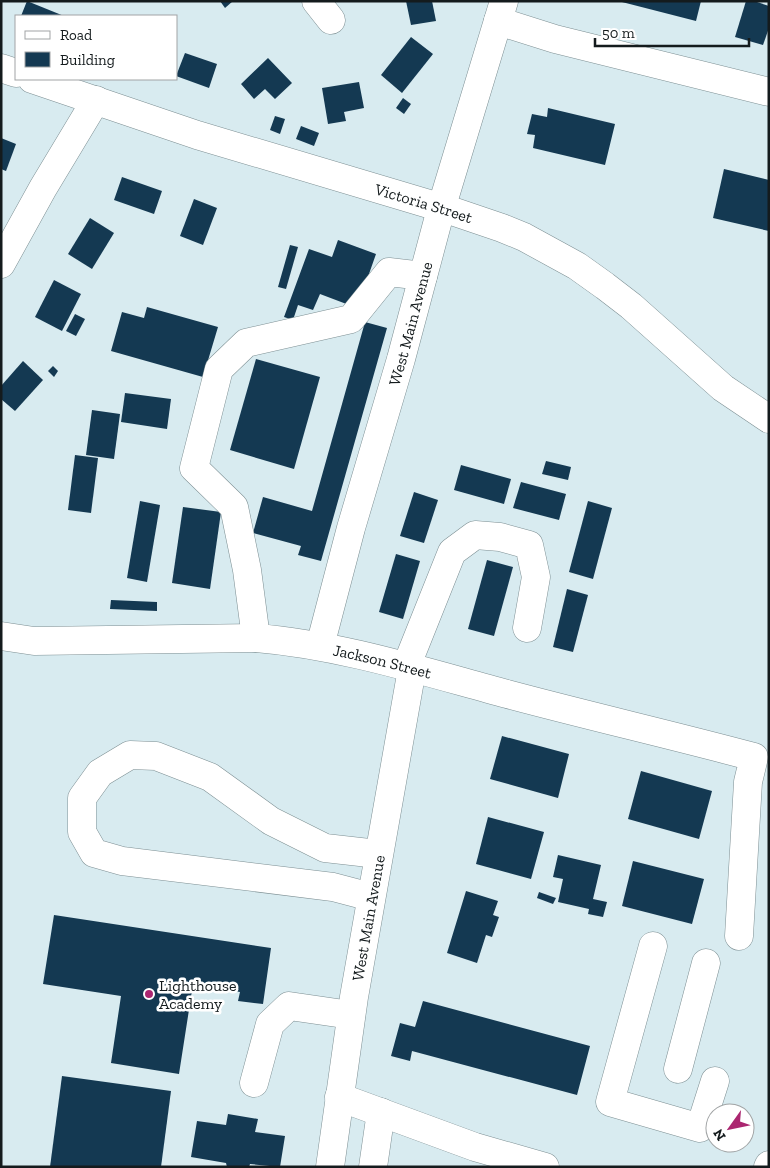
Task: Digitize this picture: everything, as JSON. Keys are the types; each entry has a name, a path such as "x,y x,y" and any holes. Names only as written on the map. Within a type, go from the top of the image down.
{"street":[{"path":"501,11 564,41 769,92"},
{"name":"West Main Avenue","path":"320,646 351,528 441,209 501,11"},
{"path":"1,68 15,73"},
{"name":"Victoria Street","path":"35,80 197,135 502,228 524,237 577,266 631,306 723,388 769,419"},
{"path":"1,264 43,188 96,100"},
{"path":"256,638 247,570 234,507 194,468 220,369 246,343 351,319 389,272 423,276"},
{"name":"West Main Avenue","path":"330,1167 351,1015 409,668 452,552 475,535 500,537 529,545 536,577 527,628"},
{"name":"Jackson Street","path":"1,636 34,641 70,642 256,638 292,641 409,668 754,756 748,782 739,936"},
{"path":"371,897 333,887 122,861 94,853 82,832 82,798 100,773 130,755 156,756 210,777 271,821 325,848 378,854"},
{"path":"653,946 610,1102 700,1128 715,1081"},
{"path":"678,1069 706,963"},
{"path":"254,1083 270,1024 288,1006 351,1015"},
{"path":"339,1097 476,1147 545,1167"},
{"path":"373,1167 381,1112"}],"building":[{"path":"27,1 62,15 21,15"},
{"path":"220,1 233,1 225,8"},
{"path":"406,1 432,1 436,21 411,25"},
{"path":"618,1 701,1 696,21"},
{"path":"746,1 754,1 769,6 769,28 763,45 735,37"},
{"path":"411,37 433,54 402,93 381,75"},
{"path":"185,53 217,64 209,88 178,77 178,71"},
{"path":"268,58 292,83 275,99 265,89 254,99 241,84"},
{"path":"359,82 364,108 344,112 346,121 328,124 322,88"},
{"path":"403,98 411,104 404,114 396,108"},
{"path":"548,108 615,124 605,165 533,148 535,135 527,134 532,114 547,117"},
{"path":"275,116 285,119 280,134 270,130"},
{"path":"301,126 319,133 314,146 296,139"},
{"path":"1,138 16,144 6,171 1,169"},
{"path":"724,169 769,180 769,231 713,218"},
{"path":"122,177 162,191 154,214 114,200"},
{"path":"194,199 217,208 203,245 180,236"},
{"path":"90,218 114,233 92,269 68,254"},
{"path":"338,240 376,254 357,308 320,294 313,310 298,305 293,320 284,317 309,249 332,257"},
{"path":"290,245 298,247 286,289 278,287"},
{"path":"54,280 81,294 62,331 35,317"},
{"path":"147,307 218,327 203,377 111,351 122,312 144,318"},
{"path":"75,314 85,319 76,336 66,331"},
{"path":"365,322 387,328 321,561 298,555 301,546 253,533 263,497 312,511"},
{"path":"256,359 320,377 294,469 230,450"},
{"path":"23,361 43,380 15,411 1,399 1,386"},
{"path":"53,366 58,371 54,377 48,371"},
{"path":"125,393 171,399 167,429 121,422"},
{"path":"92,410 120,414 114,459 86,455"},
{"path":"75,455 98,458 91,513 68,510"},
{"path":"546,461 571,467 568,480 542,474"},
{"path":"461,465 511,479 504,504 454,490"},
{"path":"521,482 566,494 559,520 513,508"},
{"path":"414,492 438,500 424,543 400,536"},
{"path":"140,501 160,505 147,582 127,578"},
{"path":"588,501 612,508 593,579 569,572"},
{"path":"183,507 221,512 210,589 172,583"},
{"path":"396,554 420,561 403,619 379,612"},
{"path":"487,560 513,567 494,636 468,629"},
{"path":"567,589 588,595 573,652 553,647"},
{"path":"111,600 157,602 157,611 110,609"},
{"path":"502,736 569,754 558,798 490,779"},
{"path":"641,771 712,791 699,839 628,819"},
{"path":"488,817 544,832 531,879 476,864"},
{"path":"558,855 601,865 593,899 607,902 603,917 588,914 589,909 558,902 563,879 553,877"},
{"path":"633,861 704,879 692,924 622,906"},
{"path":"466,891 498,901 493,915 499,917 492,937 486,935 477,963 447,953"},
{"path":"539,892 556,898 553,904 537,898"},
{"name":"Lighthouse Academy","path":"54,915 271,948 263,1004 238,1001 240,992 193,984 179,1074 111,1063 121,996 43,984"},
{"path":"423,1001 590,1046 577,1095 412,1051 410,1061 391,1056 400,1023 415,1027"},
{"path":"62,1076 171,1091 161,1167 50,1167"},
{"path":"228,1114 258,1119 255,1132 285,1136 280,1167 250,1164 249,1167 227,1167 226,1163 191,1157 197,1121 226,1125"}],"place":[{"name":"Lighthouse Academy","path":"149,994"}]}
